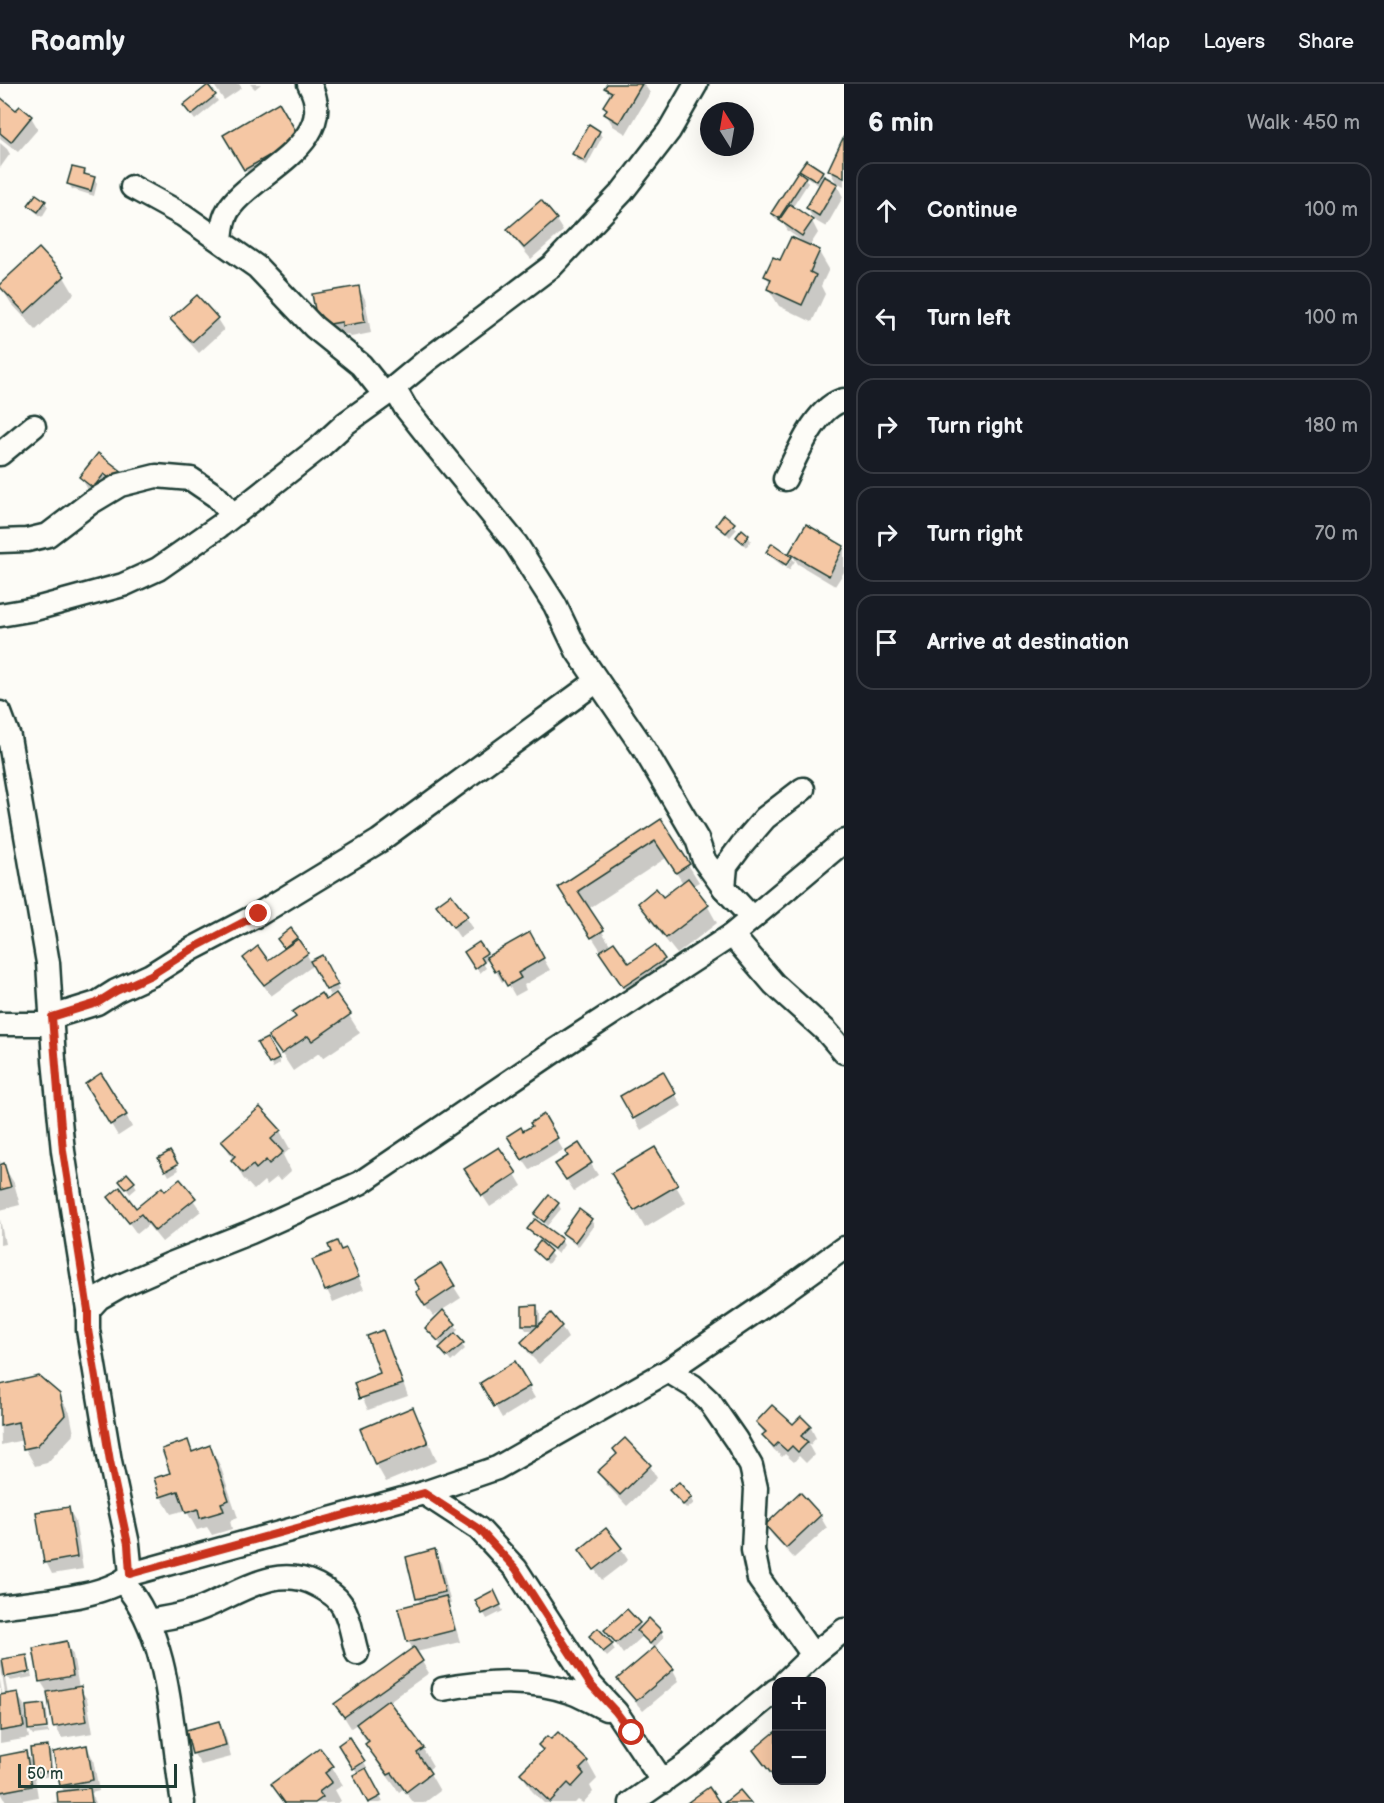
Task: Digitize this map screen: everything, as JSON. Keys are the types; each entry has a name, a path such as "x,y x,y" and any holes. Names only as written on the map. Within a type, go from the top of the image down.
{"street":[{"path":"221,241 223,222 230,206 296,151 311,127 316,115 315,101 309,84"},
{"path":"0,615 35,609 123,585 158,570 233,515 320,447 345,423 389,392 426,361 552,266 622,192 669,131 696,84"},
{"path":"132,187 183,215 257,267 314,327 361,365 405,407 516,544 555,605 577,651 644,749 696,839 704,860 724,888 752,918"},
{"path":"785,479 821,414 836,402 844,400"},
{"path":"0,454 34,426"},
{"path":"0,542 27,540 48,535 90,503 120,485 156,476 191,479 216,496 233,515"},
{"path":"0,1024 52,1020 97,1003 259,914 379,841 597,681"},
{"path":"0,713 9,737 48,963 63,1151 88,1310 88,1330 110,1461 128,1544 127,1578 148,1621 167,1688 183,1803"},
{"path":"724,888 726,866 741,846 765,818 803,789"},
{"path":"88,1310 99,1298 120,1286 251,1232 360,1183 556,1050 732,935 844,841"},
{"path":"732,935 774,984 826,1031 844,1052"},
{"path":"0,1607 88,1593 127,1578 424,1493 497,1468 668,1371 844,1248"},
{"path":"668,1371 693,1386 710,1401 751,1466 756,1488 753,1550 759,1579 813,1655"},
{"path":"424,1493 479,1529 516,1569 590,1684 616,1712 663,1782"},
{"path":"148,1621 196,1611 251,1585 284,1576 309,1581 339,1601 357,1653"},
{"path":"790,1677 844,1630"},
{"path":"442,1689 493,1682 542,1684 574,1693 616,1712"},
{"path":"631,1803 663,1782 772,1694"}],"building":[{"path":"607,84 642,84 619,123 604,114 607,109 603,106 612,92 604,88"},
{"path":"208,85 216,95 191,115 183,105"},
{"path":"0,97 16,110 20,106 32,116 11,142 0,133"},
{"path":"279,102 300,138 244,170 223,135"},
{"path":"589,124 600,131 584,161 572,154"},
{"path":"844,136 844,178 828,170"},
{"path":"806,160 823,171 817,181 799,170"},
{"path":"72,167 85,170 84,174 95,177 91,191 67,184"},
{"path":"798,171 806,177 779,218 771,213"},
{"path":"824,176 838,184 819,216 806,208"},
{"path":"36,194 46,201 38,212 28,205"},
{"path":"541,200 557,219 524,248 507,229"},
{"path":"790,204 813,220 802,236 779,220"},
{"path":"791,237 820,250 810,272 816,275 802,305 767,289 771,279 764,276 773,257 780,260"},
{"path":"39,248 65,276 25,313 0,287 0,284"},
{"path":"359,286 365,322 342,326 342,322 318,326 312,294"},
{"path":"197,295 218,318 192,342 170,319"},
{"path":"98,453 124,473 116,483 104,474 93,488 79,477"},
{"path":"724,514 735,523 726,533 716,525"},
{"path":"806,524 844,546 829,576 789,553"},
{"path":"742,529 749,535 743,543 736,537"},
{"path":"772,543 792,557 786,565 766,552"},
{"path":"661,819 690,864 676,873 655,841 578,891 604,930 591,938 558,887"},
{"path":"688,878 709,905 666,938 638,903 656,888 663,897"},
{"path":"451,894 468,916 453,927 436,905"},
{"path":"291,928 298,937 284,948 277,939"},
{"path":"530,932 544,958 518,973 521,978 507,986 498,970 495,972 486,957"},
{"path":"298,939 308,953 264,985 243,958 258,946 268,960"},
{"path":"479,942 487,953 481,957 484,962 475,969 464,952"},
{"path":"614,942 629,963 655,945 665,959 623,987 599,952"},
{"path":"322,955 338,985 326,990 310,961"},
{"path":"321,993 326,1000 336,993 351,1014 312,1041 308,1036 281,1054 268,1036 296,1017 292,1012"},
{"path":"267,1038 279,1059 269,1064 257,1043"},
{"path":"663,1071 676,1094 633,1119 620,1096"},
{"path":"101,1073 127,1115 110,1125 85,1084"},
{"path":"260,1107 281,1130 271,1139 283,1152 269,1164 266,1160 256,1169 253,1165 243,1173 231,1160 235,1156 221,1141"},
{"path":"544,1114 558,1138 522,1160 507,1136 521,1127 523,1131 532,1126 530,1123"},
{"path":"579,1143 592,1163 566,1180 555,1164 568,1156 565,1152"},
{"path":"499,1147 517,1173 482,1196 464,1169"},
{"path":"655,1147 678,1185 634,1211 611,1173"},
{"path":"170,1151 178,1164 165,1171 158,1158"},
{"path":"4,1163 11,1187 0,1190 0,1165"},
{"path":"127,1173 135,1182 126,1189 119,1181"},
{"path":"180,1179 196,1198 155,1231 141,1214 129,1223 108,1197 120,1187 136,1208 162,1187 165,1191"},
{"path":"549,1195 559,1203 544,1222 534,1214"},
{"path":"579,1209 592,1219 575,1242 562,1233"},
{"path":"535,1219 562,1239 554,1249 527,1229"},
{"path":"337,1241 341,1250 346,1248 359,1277 325,1291 312,1260 331,1252 328,1245"},
{"path":"540,1241 551,1251 544,1260 533,1250"},
{"path":"441,1263 455,1286 425,1306 416,1292 420,1289 414,1280"},
{"path":"537,1305 537,1325 522,1325 522,1306"},
{"path":"443,1310 456,1324 438,1341 425,1328"},
{"path":"551,1313 562,1326 532,1354 521,1342"},
{"path":"383,1330 403,1384 359,1399 354,1383 380,1373 367,1336"},
{"path":"455,1333 464,1343 447,1357 439,1348"},
{"path":"515,1361 530,1386 494,1407 480,1383"},
{"path":"39,1376 60,1394 65,1415 37,1446 23,1449 18,1422 0,1426 0,1385"},
{"path":"772,1405 793,1424 801,1416 811,1426 801,1436 808,1442 798,1452 792,1446 787,1451 778,1443 774,1447 762,1435 766,1432 756,1422"},
{"path":"413,1407 428,1443 375,1465 360,1429"},
{"path":"625,1438 651,1465 620,1495 597,1472 617,1454 613,1449"},
{"path":"188,1440 192,1452 210,1445 229,1500 221,1503 224,1511 200,1518 198,1509 186,1513 178,1491 160,1497 154,1478 170,1473 162,1449"},
{"path":"679,1482 692,1497 683,1505 669,1490"},
{"path":"800,1492 821,1515 786,1548 765,1525"},
{"path":"69,1507 77,1557 44,1563 36,1512"},
{"path":"606,1528 622,1548 594,1570 579,1550"},
{"path":"435,1549 445,1592 416,1599 406,1557"},
{"path":"494,1590 501,1605 482,1614 475,1600"},
{"path":"446,1596 455,1630 407,1642 398,1608"},
{"path":"627,1609 640,1623 616,1643 604,1630"},
{"path":"649,1618 662,1631 650,1644 637,1631"},
{"path":"598,1628 613,1644 603,1652 589,1636"},
{"path":"67,1641 73,1676 39,1682 33,1648"},
{"path":"414,1647 423,1661 344,1717 334,1704"},
{"path":"655,1647 674,1669 636,1701 617,1679"},
{"path":"27,1655 30,1672 5,1677 2,1659"},
{"path":"81,1686 87,1721 53,1727 47,1692"},
{"path":"18,1692 24,1727 0,1731 0,1695"},
{"path":"388,1700 424,1748 417,1753 431,1773 406,1792 392,1773 388,1775 365,1744 369,1741 356,1724"},
{"path":"44,1704 47,1728 28,1730 26,1706"},
{"path":"219,1721 226,1745 192,1754 186,1730"},
{"path":"558,1732 588,1761 580,1769 584,1774 572,1787 568,1783 550,1802 520,1773 543,1750 538,1745 547,1736 551,1739"},
{"path":"772,1734 772,1775 753,1750"},
{"path":"349,1737 365,1761 353,1769 338,1745"},
{"path":"87,1745 93,1780 60,1786 53,1752"},
{"path":"48,1746 51,1771 33,1773 30,1748"},
{"path":"320,1748 334,1766 325,1773 332,1782 319,1792 323,1797 315,1803 285,1803 271,1784"},
{"path":"26,1751 32,1786 0,1792 0,1756"},
{"path":"366,1768 381,1796 368,1803 353,1775"},
{"path":"709,1787 720,1803 687,1803"},
{"path":"90,1788 92,1803 58,1803 57,1792"},
{"path":"740,1790 751,1803 724,1803"}],"route":[{"path":"259,914 97,1003 52,1017 63,1151 88,1310 88,1330 110,1461 128,1544 130,1574 424,1493 479,1529 516,1569 590,1684 632,1733"}]}
